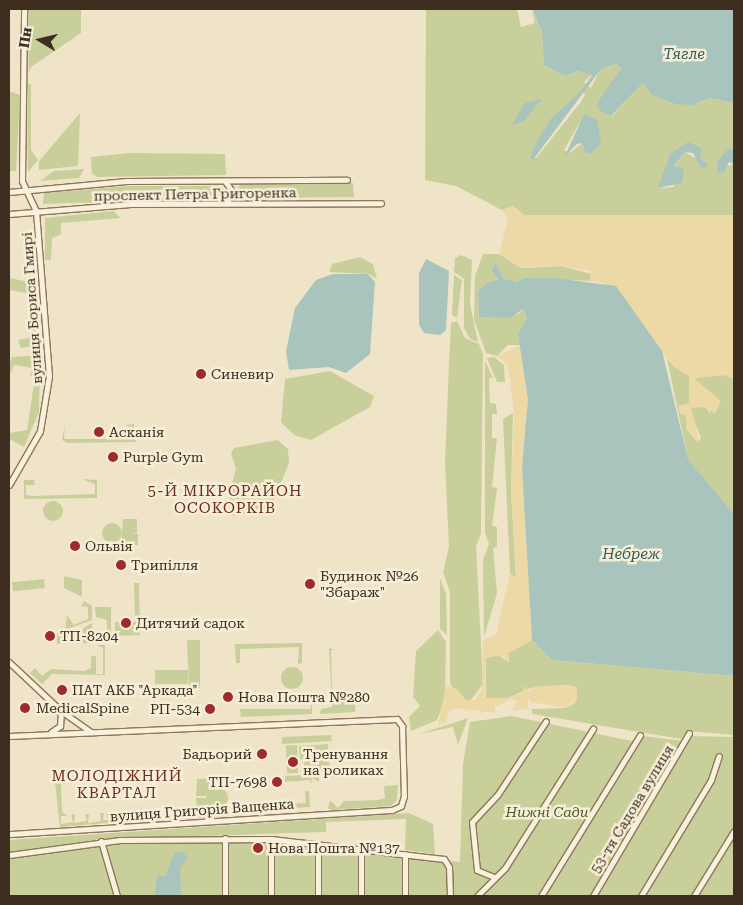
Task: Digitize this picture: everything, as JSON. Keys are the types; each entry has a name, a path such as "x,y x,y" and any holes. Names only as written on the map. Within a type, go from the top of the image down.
{"street":[{"path":"24,9 22,181 36,211"},
{"name":"проспект Петра Григоренка","path":"9,192 126,181 347,180"},
{"path":"225,181 231,190 227,203"},
{"name":"проспект Петра Григоренка","path":"9,214 131,204 381,203"},
{"name":"вулиця Бориса Гмирі","path":"9,485 38,437 48,390 36,211"},
{"path":"9,662 61,711 92,732"},
{"path":"46,734 60,726 61,711"},
{"name":"вулиця Григорія Ващенка","path":"9,834 397,809 404,796 402,726 397,718 92,732"},
{"path":"494,877 477,870 472,822 498,794 546,720"},
{"path":"477,896 505,868 592,729"},
{"path":"9,736 92,732"},
{"name":"53-тя Садова вулиця","path":"593,896 689,733"},
{"path":"541,896 640,734"},
{"path":"641,896 711,780 720,756"},
{"path":"694,896 734,831"},
{"path":"225,838 225,896"},
{"path":"9,855 101,841 225,838 271,839 444,859 449,867 450,896"},
{"path":"271,839 271,896"},
{"path":"101,841 117,896"},
{"path":"318,844 318,896"},
{"path":"361,848 361,896"},
{"path":"405,854 405,896"}],"green space":[{"path":"27,9 81,9 81,33 31,67 29,74"},
{"path":"426,9 517,9 521,27 535,23 531,9 542,32 544,65 565,76 578,71 592,74 584,82 591,88 601,68 617,64 621,69 614,80 612,116 643,83 693,105 707,98 734,103 734,149 729,148 728,166 734,164 734,215 524,215 513,206 502,210 456,186 425,180","holes":["582,91 585,95 580,103 536,158 530,158 550,119","584,115 585,152 582,143 570,153 564,150","688,142 705,164 685,152 674,167 674,187 658,188"]},
{"path":"27,84 31,84 31,150 38,160 28,172"},
{"path":"9,91 20,95 16,171 9,171"},
{"path":"80,113 78,166 39,170 39,161"},
{"path":"130,153 225,154 226,175 97,177 92,174 91,157"},
{"path":"84,169 79,178 40,181 54,171"},
{"path":"241,183 353,183 354,197 244,198 237,190"},
{"path":"128,186 221,186 226,193 220,198 43,204 44,193"},
{"path":"114,211 120,218 61,223 61,234 52,238 51,260 45,260 45,218"},
{"path":"483,254 499,254 526,268 561,266 592,274 590,281 524,278 516,282 503,278 496,263 491,270 499,280 486,283 478,291 479,317 518,314 523,309 527,318 519,338 521,345 508,345 497,356 486,353 474,320 475,276"},
{"path":"461,255 472,260 470,304 478,342 470,339 464,328 464,279 454,272 455,258"},
{"path":"360,257 373,264 377,279 369,274 329,272 332,264"},
{"path":"454,275 462,280 457,318 452,315"},
{"path":"9,278 34,283 38,345 21,348 18,340 29,338 32,305 27,293 9,290"},
{"path":"457,321 465,338 479,344 483,354 481,533 476,547 483,684 470,701 462,699 450,684 450,592 443,572 449,547 445,463 451,323"},
{"path":"40,355 39,412 24,447 9,439 9,433 27,430 35,377 30,376 32,368 14,365 11,374 9,366 12,357"},
{"path":"494,357 504,365 505,382 497,382 487,358"},
{"path":"667,359 689,376 689,403 678,410 686,416 686,429 698,442 701,438 690,410 693,406 705,407 711,414 701,385 693,378 724,375 734,379 734,514 688,459"},
{"path":"485,361 493,378 489,378 490,403 496,404 497,414 492,414 492,438 497,438 492,487 497,488 492,526 497,527 497,547 493,548 497,593 484,637 483,560 489,544 485,532"},
{"path":"330,371 374,396 370,407 311,440 294,435 281,422 285,379"},
{"path":"513,413 511,490 516,579 510,573 503,419"},
{"path":"65,424 64,439 133,439 132,427 124,425 134,424 136,442 67,443 62,440"},
{"path":"278,440 288,449 289,463 272,505 259,513 232,516 229,494 236,469 231,453 234,448"},
{"path":"82,479 97,480 97,498 24,499 24,480 34,480 35,485 26,485 26,495 95,494 95,484"},
{"path":"53,501 60,504 63,511 60,518 53,521 46,518 43,511 46,504"},
{"path":"123,519 137,519 137,533 132,534 138,534 138,545 121,545"},
{"path":"108,523 116,523 122,529 122,537 116,543 108,543 102,537 102,529"},
{"path":"64,576 82,580 82,597 64,588"},
{"path":"440,578 446,594 447,635 440,629"},
{"path":"44,579 45,588 13,591 12,582"},
{"path":"134,583 139,583 140,635 115,636 115,622 135,622"},
{"path":"84,601 92,606 92,620 65,630 67,615 74,625 88,619 88,607 81,606"},
{"path":"95,607 111,607 111,639 107,640 107,620 96,617"},
{"path":"92,623 93,643 57,644 57,633 75,633"},
{"path":"438,630 446,642 445,699 437,720 411,731 409,717 420,706 413,697 416,651"},
{"path":"187,640 200,640 200,688 189,688"},
{"path":"532,640 552,660 734,676 734,735 687,731 681,739 532,714 532,709 566,708 576,702 569,685 533,687 508,698 486,701 486,658 495,653 509,662 508,653"},
{"path":"302,643 302,663 298,664 299,647 240,649 240,663 236,663 235,644"},
{"path":"97,645 105,645 105,675 52,674 42,684 30,673 35,668 42,676 51,669 84,671 91,668 91,656 96,656 96,674 103,674 103,648"},
{"path":"329,648 336,650 331,650 332,693 356,693 355,712 320,714 321,709 332,707"},
{"path":"292,667 300,670 303,678 300,686 292,689 284,686 281,678 284,670"},
{"path":"155,670 188,670 188,684 155,684"},
{"path":"298,694 312,695 312,714 241,717 240,709 311,709 311,697"},
{"name":"Нижні Сади","path":"512,716 632,741 643,736 684,741 689,736 734,737 734,896 9,896 9,857 102,842 271,840 460,862 463,764 470,722"},
{"path":"468,718 458,745 453,727 419,734"},
{"path":"331,735 332,741 282,744 282,737"},
{"path":"328,744 329,757 300,759 299,746"},
{"path":"286,745 297,745 298,773 287,773"},
{"path":"329,759 330,771 305,773 304,761"},
{"path":"356,773 357,777 319,775 319,782 312,778 311,785 310,780 285,782 285,776"},
{"path":"214,778 215,786 205,796 196,796 197,779"},
{"path":"83,782 61,784 62,812 68,816 61,816 61,824 73,822 71,815 75,814 74,823 87,821 85,814 89,814 88,823 101,821 100,813 104,813 103,820 108,820 108,823 60,827 55,783"},
{"path":"398,785 397,800 391,806 331,810 328,808 330,800 338,808 344,801 379,800 385,798 384,786"},
{"path":"217,787 225,790 228,798 225,806 217,809 209,806 206,798 209,790"},
{"path":"305,791 309,791 310,807 265,810 263,814 248,813 250,804 258,813 263,806 306,803"},
{"path":"196,798 205,798 218,817 198,818"},
{"path":"409,813 433,824 435,854 405,850 406,819 326,822 326,832 101,839 9,853 9,840"}],"sand":[{"path":"513,206 524,215 734,215 734,379 724,375 694,378 721,401 715,414 705,407 691,408 700,443 686,429 686,416 679,413 679,406 689,403 689,376 674,367 603,283 590,281 591,271 561,266 520,268 499,254 508,220 502,210"},
{"path":"521,345 528,399 523,475 532,640 508,653 508,663 503,655 486,658 485,698 508,698 522,693 525,686 529,692 533,687 569,685 577,687 577,700 566,708 531,702 528,698 528,708 512,711 517,701 511,699 495,707 495,713 455,708 448,712 446,723 438,725 446,686 457,689 466,700 475,700 482,690 483,640 496,635 510,573 516,578 511,490 514,415 508,365 497,356"}],"water":[{"name":"Тягле","path":"532,9 734,9 734,103 708,98 693,105 676,104 652,95 643,83 611,116 600,111 597,103 621,69 617,64 608,66 601,69 533,160 530,158 532,151 550,119 582,90 592,75 578,71 565,76 544,65 542,32"},
{"path":"542,99 524,121 511,126 525,103"},
{"path":"584,114 597,120 601,144 590,154 585,152 582,143 577,144 565,156"},
{"path":"688,142 701,148 700,157 708,166 701,168 693,153 685,152 674,166 684,169 682,183 658,188 670,154"},
{"path":"729,148 734,149 734,164 729,162 724,172 718,173 717,161"},
{"path":"426,259 449,271 446,330 440,335 424,333 419,325 419,273"},
{"name":"Небреж","path":"496,263 503,278 516,282 524,278 554,278 616,286 662,351 688,459 734,514 734,676 552,660 532,640 522,467 528,399 518,334 527,318 523,309 510,318 479,317 478,291 486,283 499,280 491,270"},
{"path":"333,274 368,274 375,282 370,354 346,373 329,367 289,370 286,351 295,308 316,280"},
{"path":"183,852 188,858 180,868 181,896 155,896 157,876 166,876 174,853"}],"place":[{"name":"Синевир","path":"201,374"},
{"name":"Асканія","path":"99,432"},
{"name":"Purple Gym","path":"113,457"},
{"name":"Ольвія","path":"75,546"},
{"name":"Трипілля","path":"121,565"},
{"name":"Будинок №26 \"Збараж\"","path":"310,584"},
{"name":"Дитячий садок","path":"126,623"},
{"name":"ТП-8204","path":"50,636"},
{"name":"ПАТ АКБ \"Аркада\"","path":"62,690"},
{"name":"Нова Пошта №280","path":"228,697"},
{"name":"MedicalSpine","path":"25,708"},
{"name":"РП-534","path":"210,709"},
{"name":"Бадьорий","path":"262,754"},
{"name":"Тренування на роликах","path":"293,762"},
{"name":"ТП-7698","path":"277,782"},
{"name":"Нова Пошта №137","path":"258,848"}],"district":[{"name":"5-Й МІКРОРАЙОН ОСОКОРКІВ","path":"225,500"},
{"name":"МОЛОДІЖНИЙ КВАРТАЛ","path":"117,784"}]}
